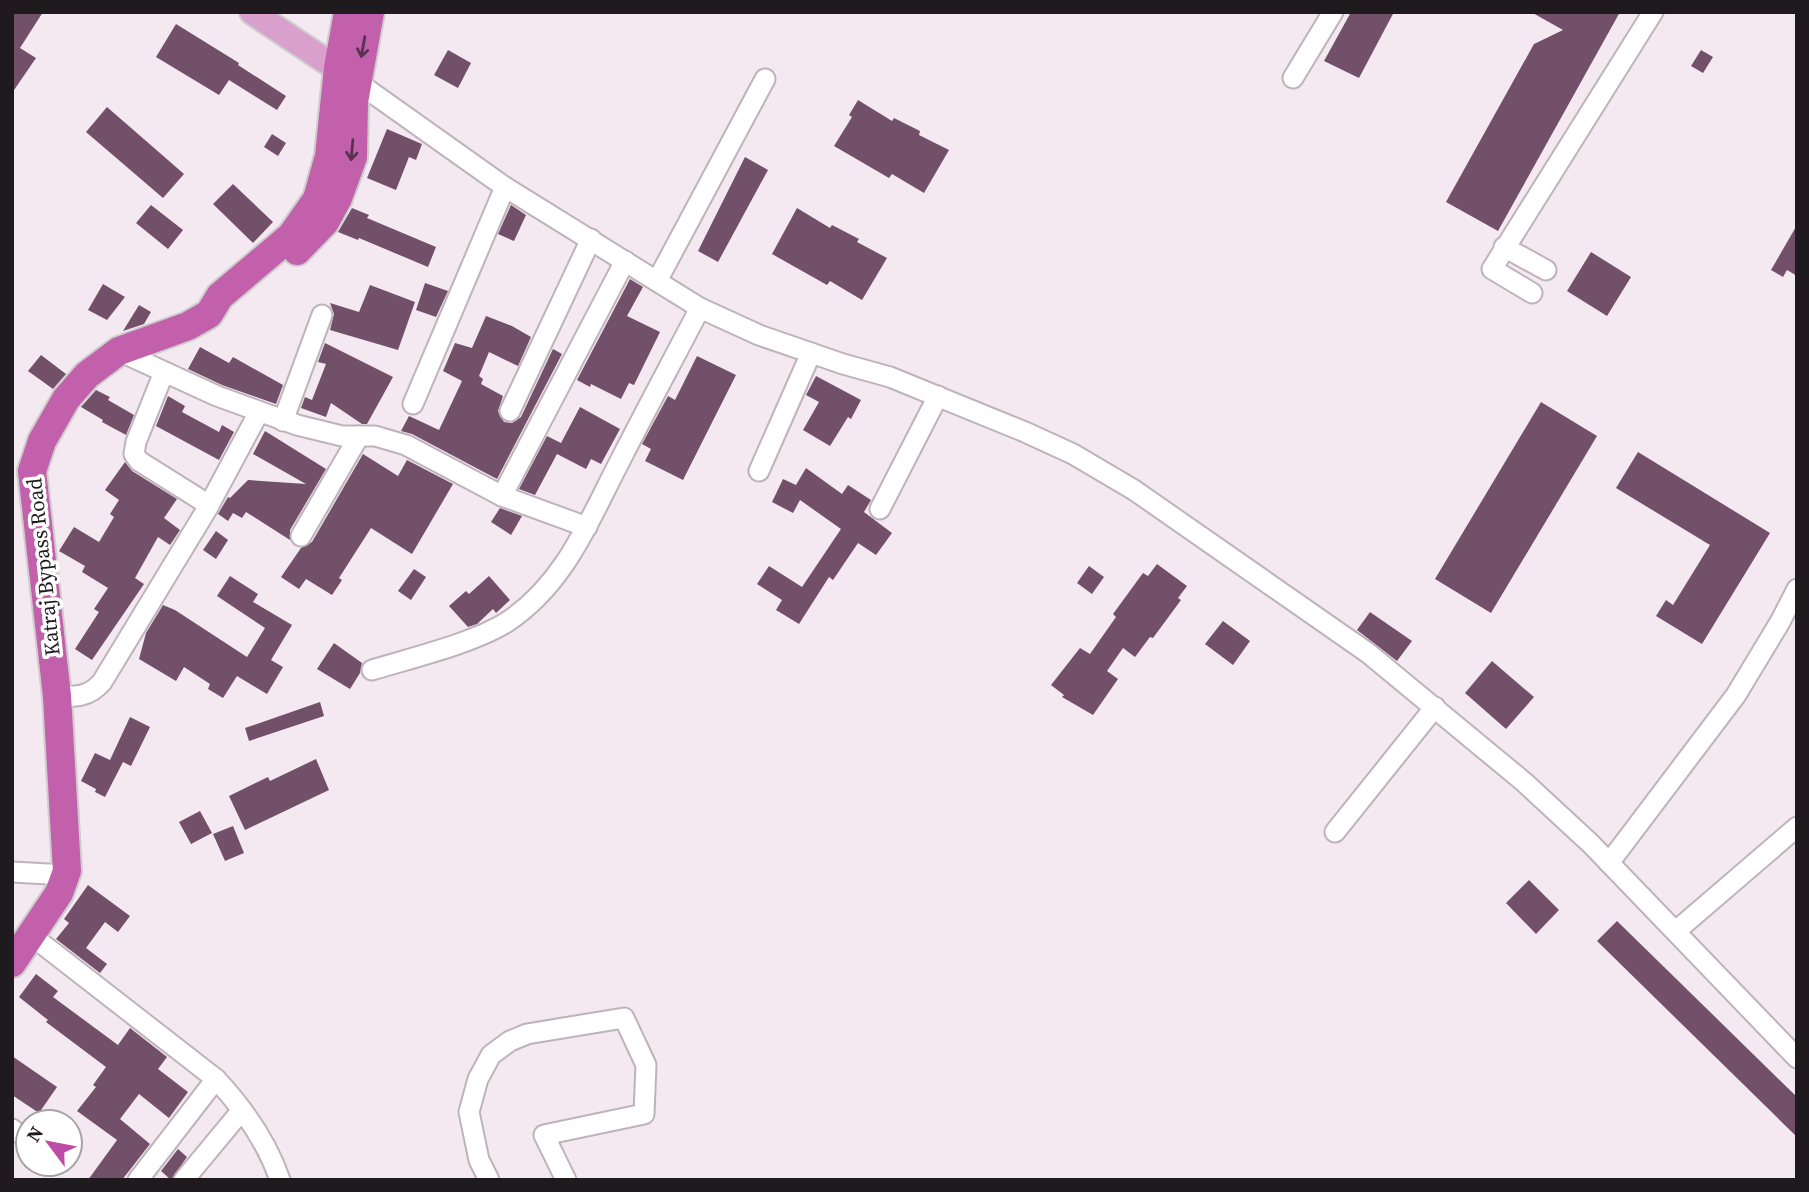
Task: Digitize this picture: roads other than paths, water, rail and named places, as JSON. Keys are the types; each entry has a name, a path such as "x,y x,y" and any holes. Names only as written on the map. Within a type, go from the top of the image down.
{"highway":[{"path":"348,12 348,75"},
{"path":"348,75 370,12"},
{"name":"Katraj Bypass Road","path":"66,864 57,696 32,471 42,441 66,399 87,375 119,351 188,326 209,314 219,296 291,236 317,199 348,75"},
{"path":"12,963 59,893 66,864"}],"main road":[{"path":"252,12 348,75"}],"street":[{"path":"1293,78 1333,12"},
{"path":"1532,293 1492,269 1653,12"},
{"path":"348,75 505,187 700,308 759,335 890,377 1024,432 1105,471 1333,627 1553,807 1797,1058"},
{"path":"657,281 765,79"},
{"path":"414,404 505,187"},
{"path":"510,411 591,239"},
{"path":"1504,247 1546,270"},
{"path":"502,496 625,261"},
{"path":"372,670 505,624 553,580 566,564 587,527 700,308"},
{"path":"283,421 322,315"},
{"path":"119,351 283,421 321,433 375,436 406,444 502,496 587,527"},
{"path":"759,471 811,353"},
{"path":"164,372 136,442 134,454 139,461 209,505"},
{"path":"880,509 937,396"},
{"path":"57,696 86,695 102,682 209,505 258,412"},
{"path":"301,537 359,436"},
{"path":"1609,863 1736,695 1797,589"},
{"path":"1335,832 1434,707"},
{"path":"1676,932 1797,827"},
{"path":"12,872 66,864"},
{"path":"32,936 216,1079 258,1134 280,1180"},
{"path":"489,1180 479,1160 469,1112 478,1080 491,1055 510,1041 527,1034 624,1018 646,1065 644,1114 544,1135 566,1180"},
{"path":"138,1180 216,1079"},
{"path":"184,1180 242,1110"}]}
